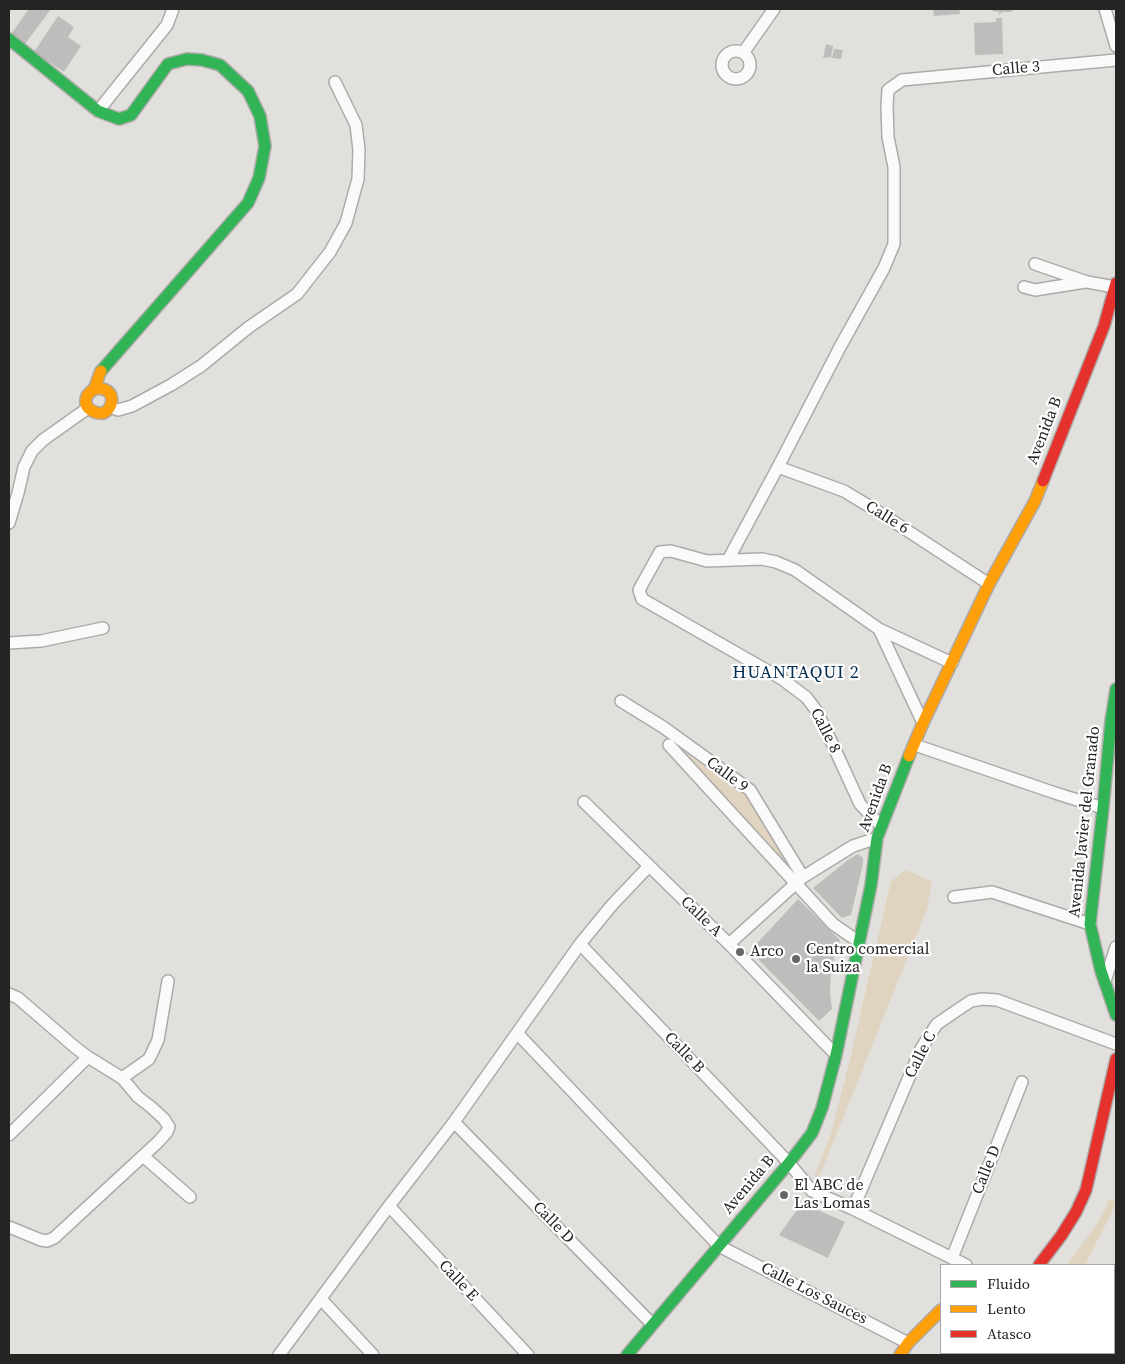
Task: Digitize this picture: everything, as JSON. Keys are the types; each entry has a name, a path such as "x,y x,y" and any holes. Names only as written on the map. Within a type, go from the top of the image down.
{"street":[{"path":"98,111 167,25 173,9"},
{"path":"743,53 774,9"},
{"path":"1105,9 1116,46"},
{"path":"9,40 98,111 119,119 131,115 168,64 187,59 202,60 220,65 248,91 260,116 266,146 259,178 248,203 104,367 94,389 88,395 86,404 95,413 104,413 111,407 112,398 107,391 94,389"},
{"name":"Calle 3","path":"728,560 840,347 884,268 894,244 894,167 888,137 887,95 891,88 902,80 1116,60"},
{"path":"111,407 118,410 132,406 201,366 249,327 297,294 330,252 346,223 358,178 359,150 356,125 335,82"},
{"path":"1034,264 1087,282 1116,285"},
{"path":"1024,287 1035,290 1087,282"},
{"name":"Avenida B","path":"627,1355 789,1163 812,1133 822,1108 836,1054 871,885 877,838 881,826 924,723 988,584 1035,501 1104,326 1116,285"},
{"path":"1104,326 1116,326"},
{"path":"9,523 24,467 32,451 43,440 88,408"},
{"name":"Calle 6","path":"778,467 844,491 988,584"},
{"name":"Calle 8","path":"728,560 707,561 672,550 660,552 639,590 642,599 782,679 806,697 816,710 860,804 881,826"},
{"path":"728,560 762,559 776,562 795,570 879,628 952,663"},
{"path":"9,644 42,641 104,628"},
{"path":"879,628 924,723"},
{"name":"Avenida Javier del Granado","path":"1116,689 1090,924 1116,1015"},
{"name":"Calle 9","path":"621,702 663,727 750,790 799,880"},
{"path":"915,745 1055,794 1103,808"},
{"path":"669,746 799,880 833,924 859,942"},
{"name":"Calle A","path":"584,802 729,944 836,1054"},
{"path":"729,944 799,880 853,846 877,838"},
{"path":"279,1355 389,1206 454,1122 580,944 612,905 649,866"},
{"path":"954,897 992,892 1090,924"},
{"name":"Calle B","path":"580,944 789,1163 812,1191 853,1209 964,1264"},
{"path":"1105,981 1116,947"},
{"path":"122,1078 149,1059 158,1040 168,980"},
{"path":"9,994 18,998 88,1058 122,1078 138,1097 151,1107 169,1127 158,1142 54,1238 47,1241 41,1240 9,1227"},
{"name":"Calle C","path":"853,1209 921,1049 937,1024 953,1012 982,999 997,1000 1116,1044"},
{"path":"517,1033 719,1246"},
{"path":"9,1136 88,1058"},
{"path":"1040,1264 1076,1212 1086,1190 1116,1060"},
{"name":"Calle D","path":"952,1258 1022,1082"},
{"name":"Calle D","path":"454,1122 652,1324"},
{"path":"143,1156 190,1197"},
{"name":"Calle E","path":"389,1206 528,1355"},
{"name":"Calle Los Sauces","path":"719,1246 908,1343"},
{"path":"321,1299 373,1355"},
{"path":"900,1355 908,1343 940,1311"}],"shaded area":[{"path":"674,744 747,797 793,872"},
{"path":"906,870 932,882 927,909 818,1180 814,1176 830,1137 891,881"},
{"path":"1109,1199 1116,1202 1086,1264 1068,1264 1096,1225"}],"building":[{"path":"29,9 51,9 25,44 11,34"},
{"path":"933,9 959,9 960,14 934,16"},
{"path":"992,9 1014,9 1011,12 1002,12 999,15 999,12 992,11"},
{"path":"58,16 74,27 68,37 81,46 64,72 34,52"},
{"path":"996,18 1002,18 1003,54 975,55 974,23 996,22"},
{"path":"826,44 833,46 831,57 823,58"},
{"path":"834,49 843,50 841,59 832,58"},
{"path":"858,854 863,858 863,864 851,915 842,918 813,888"},
{"name":"Centro comercial la Suiza","path":"798,899 840,940 831,967 830,994 832,1009 819,1021 750,951"},
{"path":"802,1203 845,1222 828,1258 779,1235"}],"traffic: fast":[{"path":"9,39 98,111 119,119 131,115 168,64 187,59 202,60 220,65 248,91 260,116 265,146 259,178 248,203 101,371"},
{"path":"1116,689 1090,924 1101,971 1116,1015"},
{"path":"627,1355 789,1163 812,1133 822,1108 836,1055 871,885 877,838 909,756"}],"traffic: slow":[{"path":"94,389 103,389 110,394 111,404 104,413 93,411 86,404 87,396 95,387 101,371"},
{"path":"909,756 989,584 1035,501 1043,481"},
{"path":"900,1355 908,1343 940,1311"}],"traffic: jam":[{"path":"1043,481 1104,326 1116,283"},
{"path":"1040,1264 1076,1212 1086,1190 1116,1059"}],"place":[{"name":"Arco","path":"740,952"},
{"name":"Centro comercial la Suiza","path":"796,959"},
{"name":"El ABC de Las Lomas","path":"784,1195"}],"district":[{"name":"HUANTAQUI 2","path":"796,673"}]}
